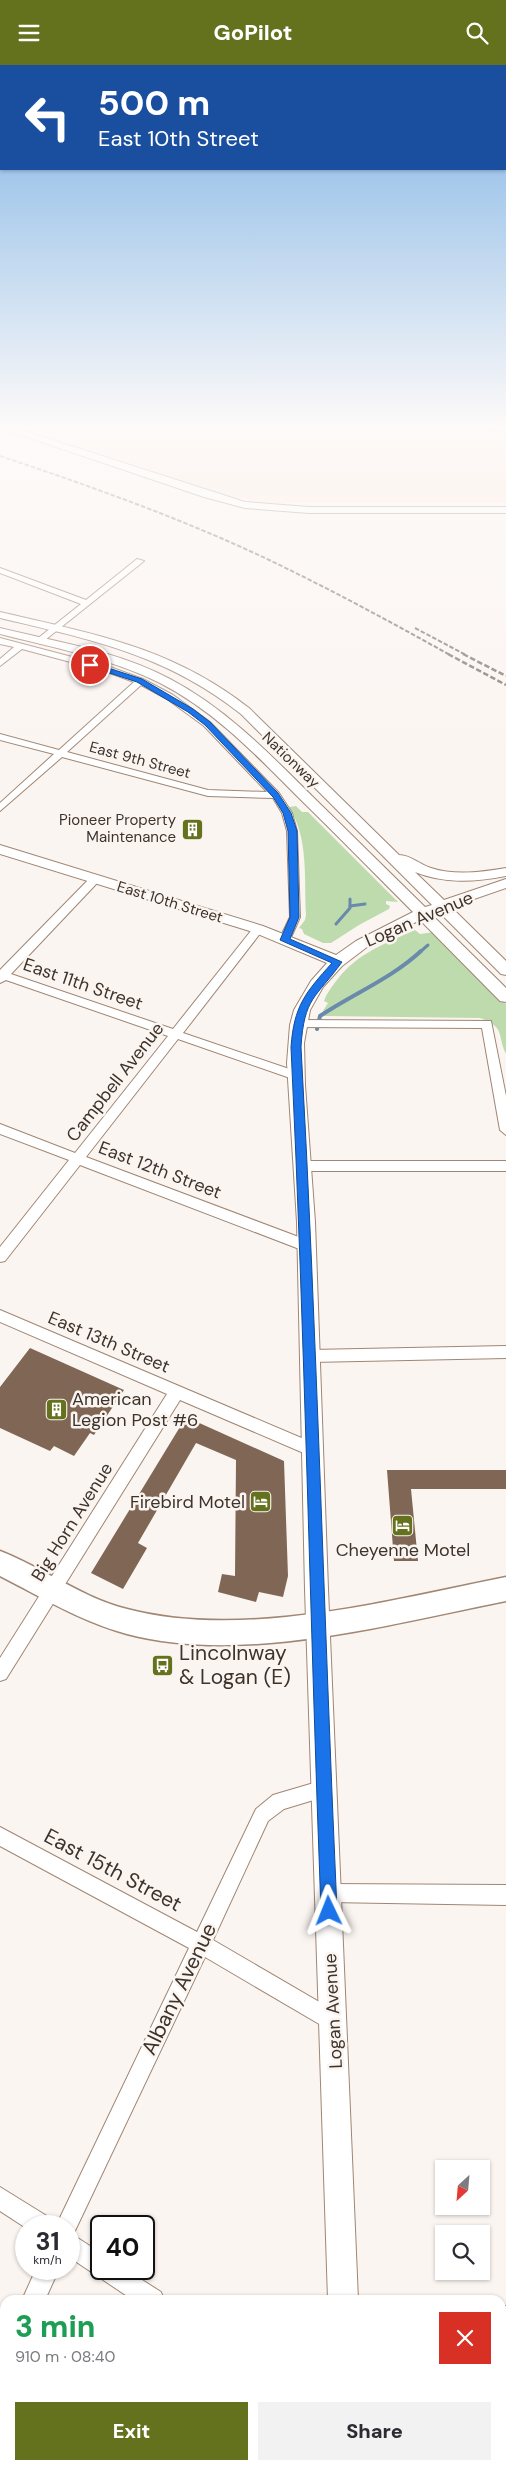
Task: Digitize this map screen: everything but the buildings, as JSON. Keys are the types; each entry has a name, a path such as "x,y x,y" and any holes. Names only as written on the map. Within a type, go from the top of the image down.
{"main road":[{"name":"Nationway","path":"0,615 156,658 210,684 245,711 506,970"},
{"name":"Nationway","path":"0,631 138,669 194,697 230,725 266,757 506,997"},
{"path":"374,839 409,864 434,874 473,877 506,871"},
{"name":"East 10th Street","path":"0,849 258,929 338,962"},
{"name":"Logan Avenue","path":"343,2295 318,1625 307,1247 297,1076 298,1024 302,1008 315,987 338,962 374,935 423,914 506,883"},
{"path":"0,1563 52,1590 108,1615 159,1629 228,1634 318,1625 506,1589"}],"street":[{"path":"40,641 140,561"},
{"path":"0,570 86,603"},
{"path":"0,641 108,669 140,681 170,697 207,724 276,795 287,813 292,831 295,917 285,940"},
{"path":"0,663 21,646"},
{"path":"0,807 140,681"},
{"name":"East 9th Street","path":"0,737 208,793 276,795"},
{"path":"1,976 95,879"},
{"name":"Campbell Avenue","path":"0,1257 258,929"},
{"name":"East 11th Street","path":"1,976 297,1076"},
{"path":"298,1024 487,1024 506,1130"},
{"name":"East 12th Street","path":"0,1129 307,1247"},
{"path":"303,1167 506,1165"},
{"name":"East 13th Street","path":"0,1316 313,1450"},
{"path":"310,1356 506,1352"},
{"name":"Big Horn Avenue","path":"0,1673 177,1392"},
{"name":"Albany Avenue","path":"72,2215 133,2084 202,1945 262,1815 279,1801 324,1789"},
{"name":"East 15th Street","path":"0,1836 202,1945 333,2021"},
{"path":"328,1893 506,1895"},
{"path":"0,2198 26,2215"},
{"path":"35,2295 43,2280"},
{"path":"123,2280 145,2295"}],"green space":[{"path":"296,806 302,812 308,812 398,902 386,901 386,904 390,906 389,909 331,943 323,943 304,934 302,929 299,928 306,915 305,874 300,832 289,807"},
{"path":"415,930 420,934 434,932 506,1004 506,1054 497,1029 488,1021 480,1018 324,1016 323,1011 328,1003 324,1001 326,996 344,971 376,948"}],"waterway":[{"path":"350,899 350,906"},
{"path":"350,906 365,904"},
{"path":"336,924 350,906"},
{"path":"420,952 428,945"},
{"path":"317,1029 320,1016 385,978 421,951"}],"railway":[{"path":"215,535 289,569 450,655"},
{"path":"415,628 466,655"},
{"path":"448,654 506,685"},
{"path":"463,654 506,676"}],"place":[{"name":"Pioneer Property Maintenance","path":"192,829"},
{"name":"American Legion Post #6","path":"56,1409"},
{"name":"Firebird Motel","path":"261,1502"},
{"name":"Cheyenne Motel","path":"403,1525"},
{"name":"Lincolnway & Logan (E)","path":"163,1665"}],"route":[{"path":"90,665 108,669 140,681 191,711 207,724 276,795 287,813 292,831 295,917 285,940 338,962 315,987 302,1008 298,1024 296,1047 307,1247 318,1625 329,1911"}]}
